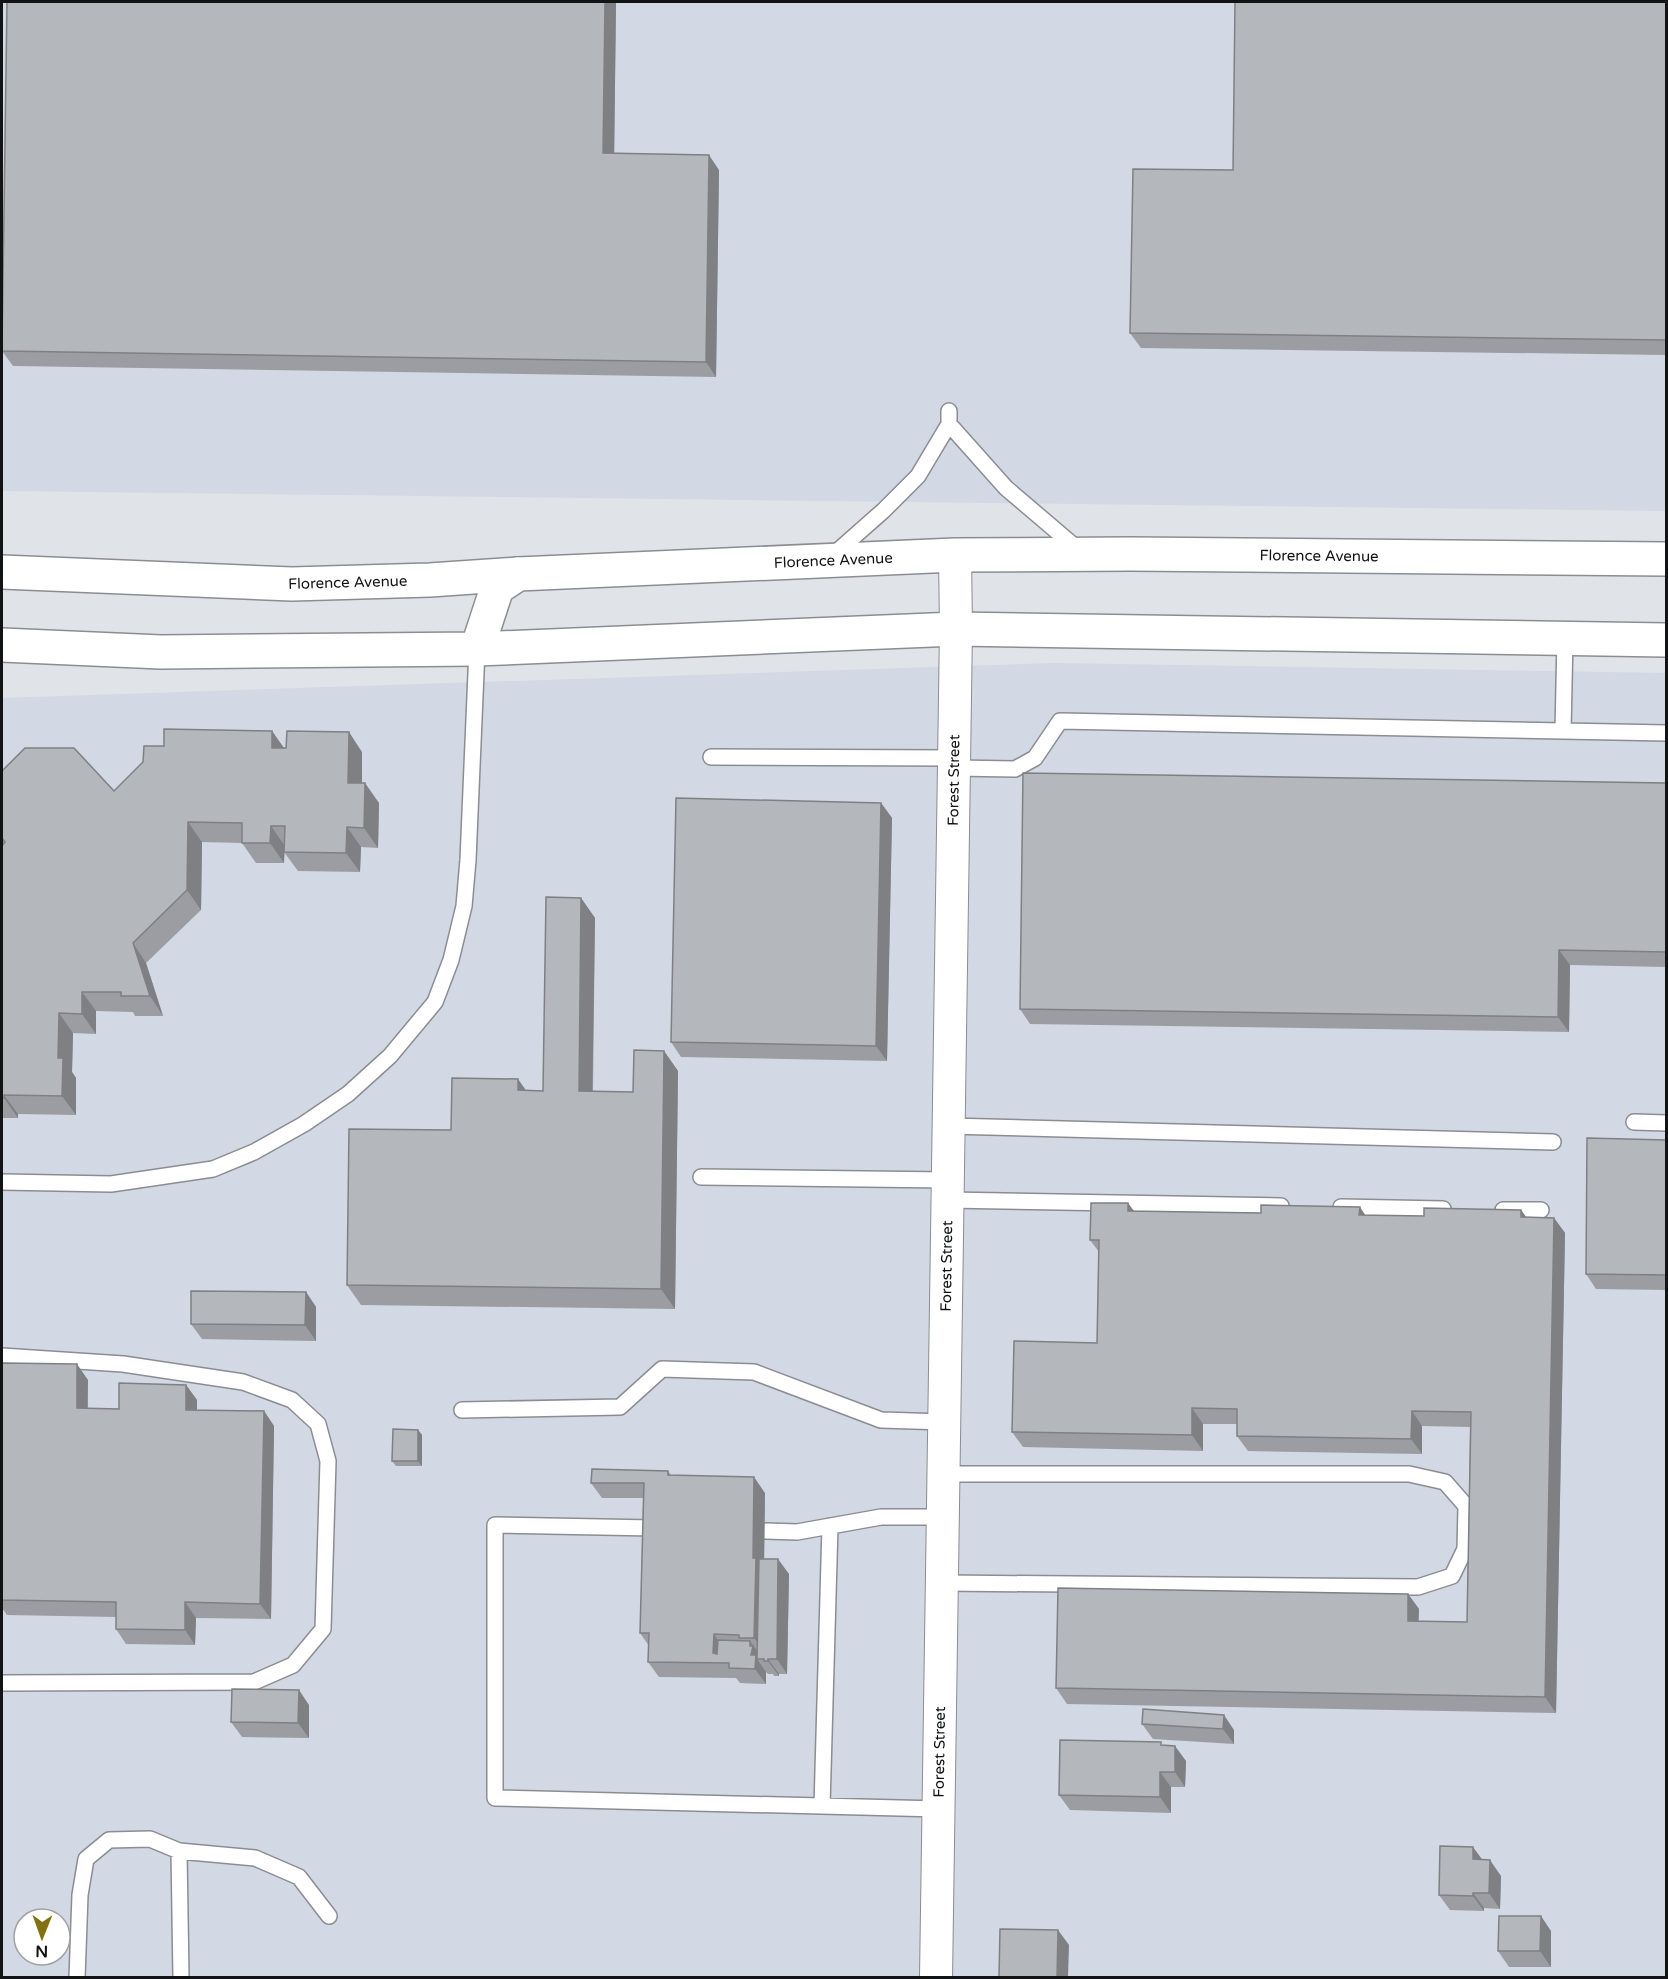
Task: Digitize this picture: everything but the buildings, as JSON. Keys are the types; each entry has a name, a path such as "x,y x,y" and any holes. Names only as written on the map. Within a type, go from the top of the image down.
{"main road":[{"name":"Florence Avenue","path":"2,572 292,584 430,580 518,574 955,555 1666,559"},
{"path":"477,649 497,588 518,574"},
{"path":"2,645 160,652 477,649 956,629 1666,640"}],"street":[{"name":"Forest Street","path":"936,1977 956,629 955,555"}],"lane":[{"path":"828,560 918,476 949,417 1006,488 1083,554"},
{"path":"1563,731 1565,638"},
{"path":"2,1182 111,1184 213,1169 254,1152 304,1124 348,1094 398,1047 435,1002 451,960 464,906 477,649"},
{"path":"711,757 954,763 1015,769 1035,758 1060,721 1666,733"},
{"path":"1634,1122 1666,1123"},
{"path":"949,1126 1553,1142"},
{"path":"701,1177 1292,1206"},
{"path":"1328,1207 1458,1209"},
{"path":"1494,1210 1541,1210"},
{"path":"2,1356 123,1364 243,1382 292,1400 318,1424 328,1461 322,1629 293,1665 254,1682 2,1683"},
{"path":"462,1410 620,1407 662,1369 754,1372 881,1420 945,1422"},
{"path":"942,1583 1418,1587 1452,1576 1465,1549 1466,1506 1445,1482 1409,1474 944,1474"},
{"path":"766,1531 797,1532 881,1517 943,1517"},
{"path":"654,1528 495,1525 495,1798 939,1809"},
{"path":"822,1806 830,1526"},
{"path":"77,1977 80,1895 86,1859 109,1840 150,1839 178,1851 255,1857 299,1877 329,1917"},
{"path":"178,1851 181,1977"}],"shaded area":[{"path":"2,2 1666,2 1666,511 2,491"},
{"path":"1054,663 1666,673 1666,1977 2,1977 2,698"}]}
